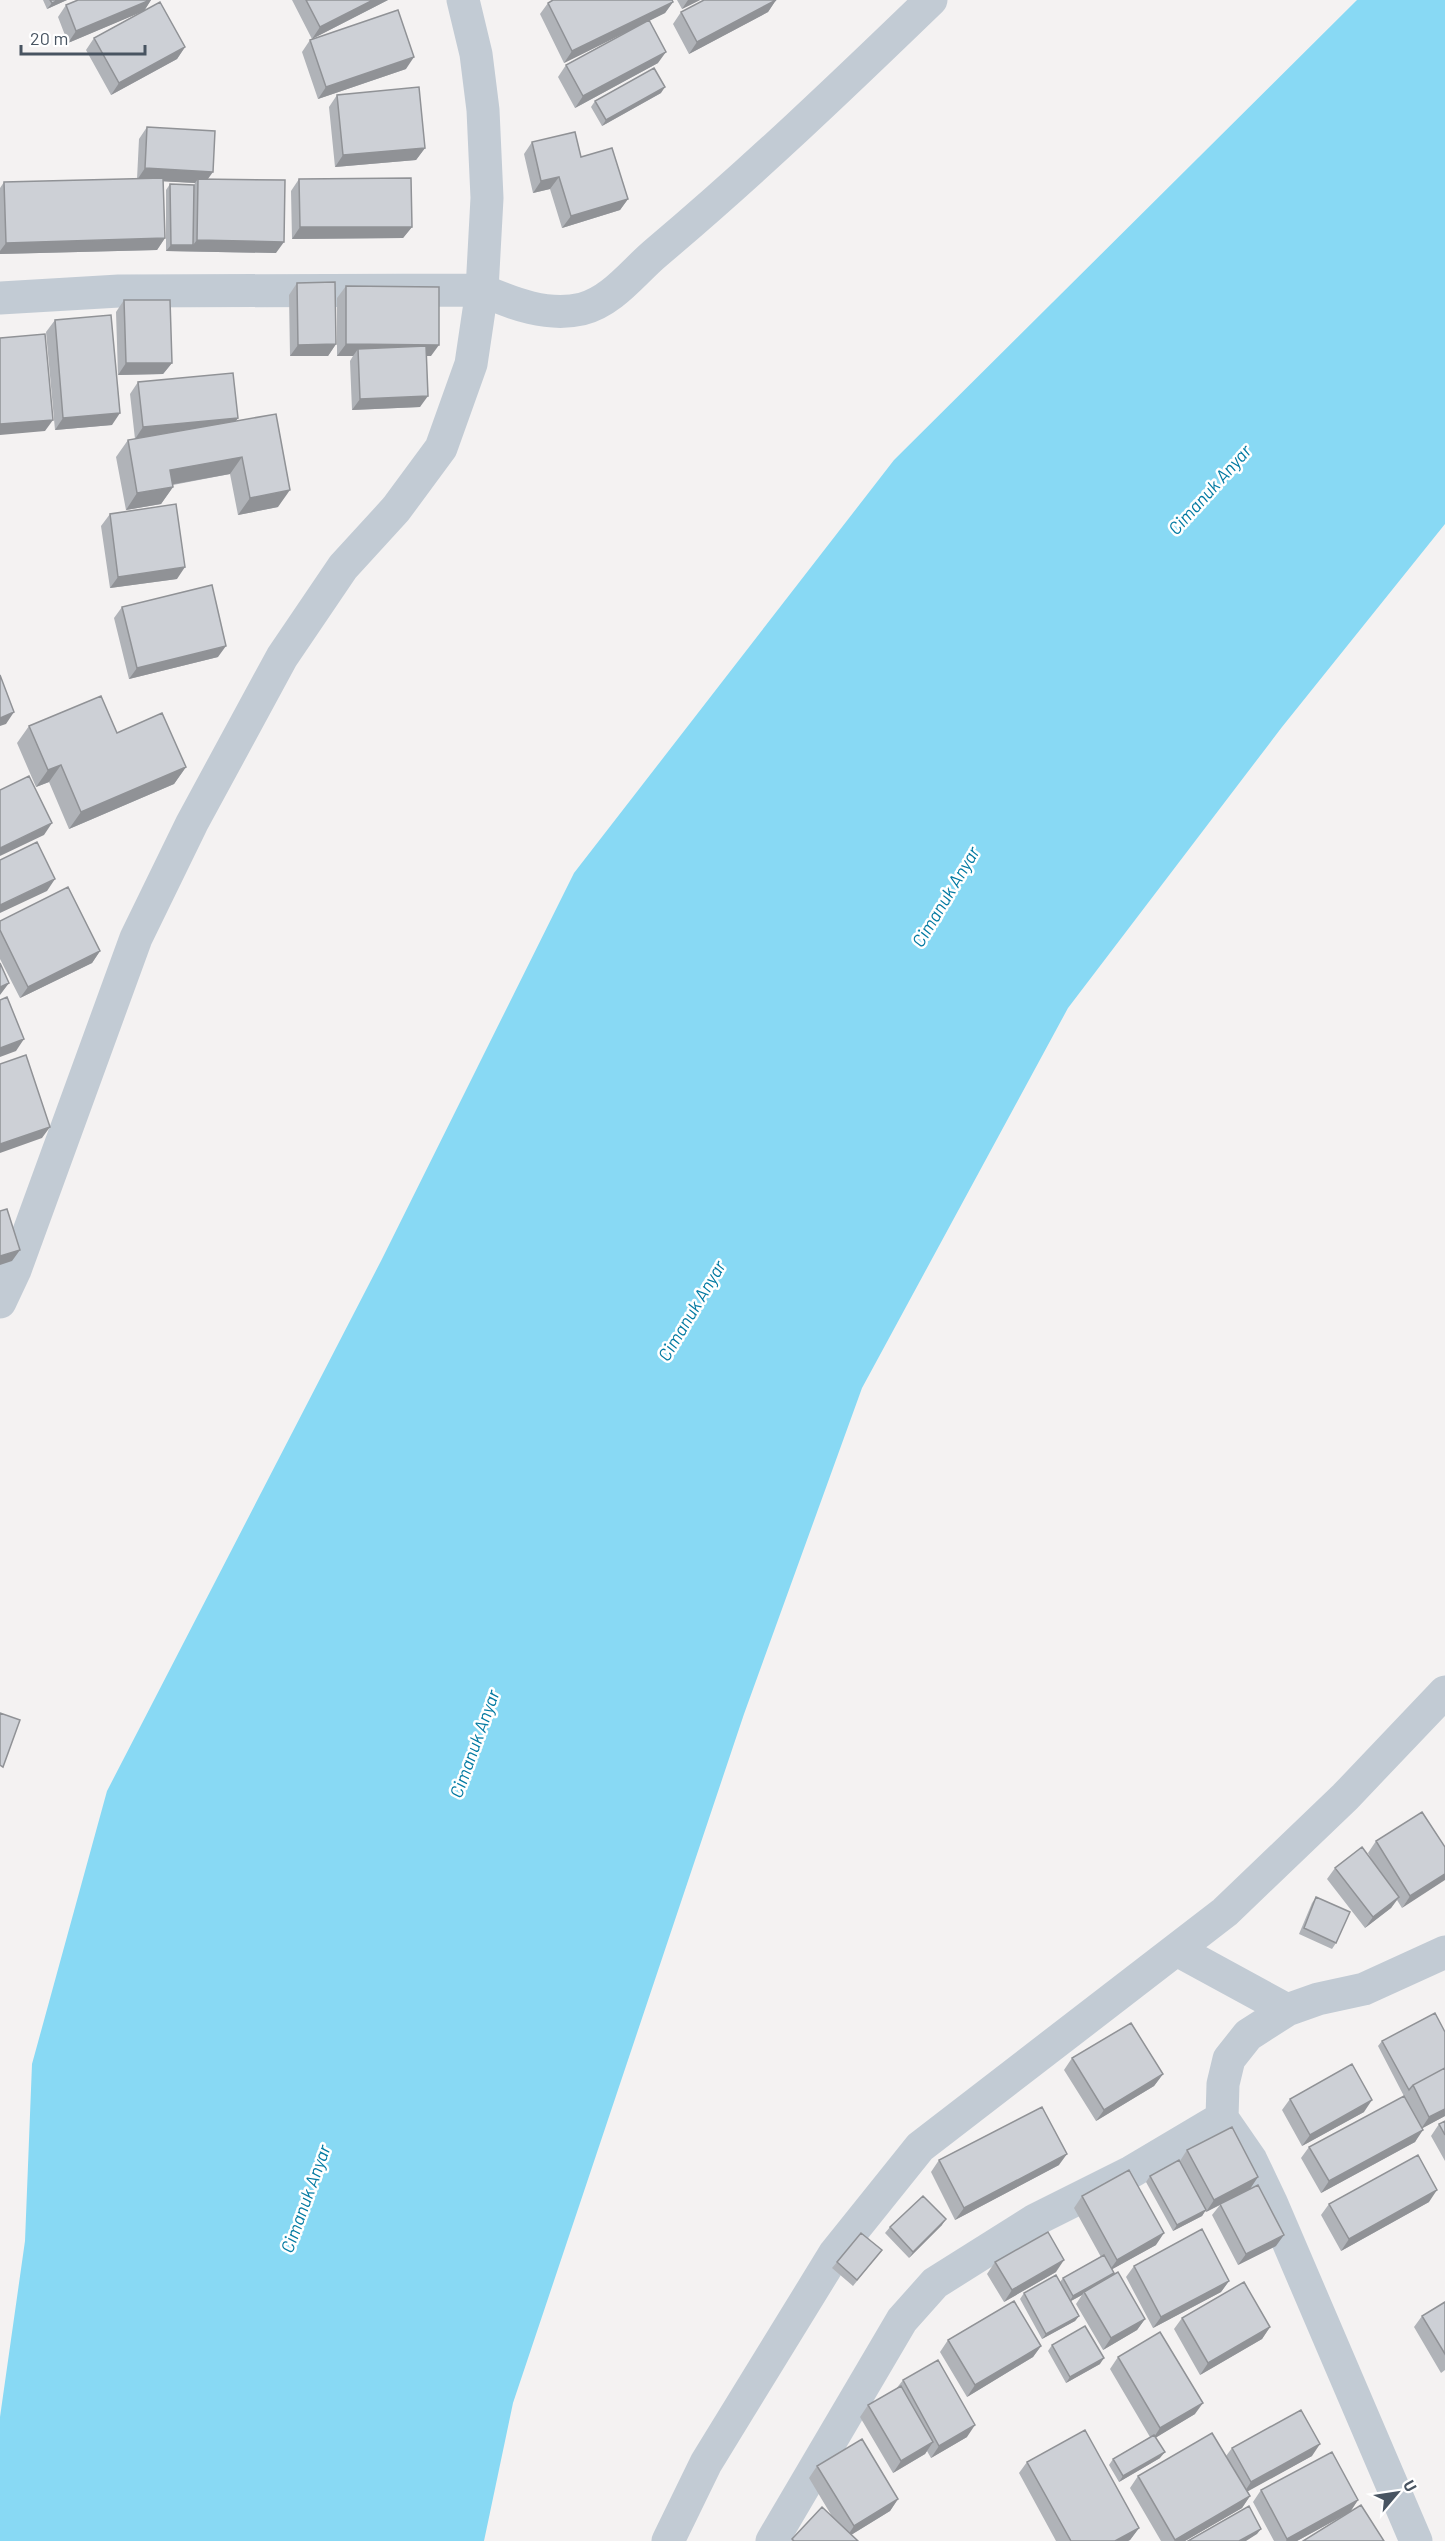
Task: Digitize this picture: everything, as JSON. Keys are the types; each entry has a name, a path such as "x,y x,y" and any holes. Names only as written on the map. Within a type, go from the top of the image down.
{"street":[{"path":"0,1302 26,1241 136,938 192,823 282,657 343,567 396,509 441,448 471,364 482,290 487,198 483,110 476,54 463,0"},
{"path":"0,298 119,291 482,290 507,301 556,313 584,308 608,297 726,193 932,0"},
{"path":"668,2541 706,2463 835,2253 920,2147 1225,1912 1353,1789 1445,1692"},
{"path":"1177,1950 1287,2010"},
{"path":"1416,2541 1271,2202 1251,2160 1221,2118 1223,2084 1229,2059 1248,2035 1287,2010 1364,1989 1445,1952"},
{"path":"772,2541 902,2320 935,2283 1035,2220 1131,2172 1221,2118"}],"water":[{"name":"Cimanuk Anyar","path":"1357,0 1445,0 1445,524 1282,727 1068,1008 862,1388 744,1714 513,2403 484,2541 0,2541 0,2417 25,2241 32,2064 107,1791 382,1259 574,873 894,460"}],"building":[{"path":"78,0 150,0 76,31 66,5"},
{"path":"306,0 373,0 320,27"},
{"path":"553,0 672,0 673,2 572,51 548,3"},
{"path":"704,0 776,0 697,42 681,12"},
{"path":"160,2 185,47 119,83 94,38"},
{"path":"398,10 414,57 326,87 310,40"},
{"path":"649,20 666,52 583,96 566,65"},
{"path":"654,68 665,87 606,120 595,101"},
{"path":"419,87 425,148 343,155 337,95"},
{"path":"147,127 215,131 213,172 145,168"},
{"path":"575,132 581,157 612,148 628,199 571,216 559,177 541,181 532,142"},
{"path":"163,178 165,238 6,243 4,182"},
{"path":"411,178 412,227 300,227 299,179"},
{"path":"198,179 285,180 284,242 197,240"},
{"path":"170,184 194,185 193,245 171,245"},
{"path":"335,282 336,344 298,345 297,283"},
{"path":"346,286 439,287 439,345 346,344"},
{"path":"124,300 170,300 172,363 126,363"},
{"path":"111,315 120,413 63,418 55,320"},
{"path":"45,334 53,420 0,424 0,338"},
{"path":"426,346 428,396 360,399 358,349"},
{"path":"233,373 238,418 143,427 138,382"},
{"path":"276,414 290,490 250,498 242,457 170,470 173,487 137,493 128,440"},
{"path":"176,504 185,567 118,577 110,514"},
{"path":"212,585 226,646 137,668 122,607"},
{"path":"0,675 14,712 0,718"},
{"path":"101,696 117,733 162,713 186,767 81,812 61,765 48,770 29,726"},
{"path":"29,776 52,823 0,848 0,790"},
{"path":"37,842 55,879 0,905 0,860"},
{"path":"68,887 100,951 28,987 0,930 0,921"},
{"path":"0,963 9,983 0,987"},
{"path":"7,997 24,1039 0,1048 0,1000"},
{"path":"26,1055 50,1127 0,1144 0,1064"},
{"path":"7,1209 20,1250 0,1256 0,1211"},
{"path":"0,1713 20,1720 3,1767 0,1765"},
{"path":"1422,1812 1445,1847 1445,1874 1410,1896 1376,1841"},
{"path":"1362,1847 1399,1897 1373,1917 1335,1868"},
{"path":"1316,1897 1350,1912 1336,1943 1304,1928"},
{"path":"1435,2013 1445,2032 1445,2068 1413,2085 1409,2090 1382,2041"},
{"path":"1131,2023 1163,2074 1104,2110 1072,2058"},
{"path":"1352,2064 1372,2100 1310,2135 1290,2099"},
{"path":"1445,2068 1445,2109 1429,2117 1413,2085"},
{"path":"1404,2096 1423,2130 1329,2181 1309,2147"},
{"path":"1042,2107 1067,2154 964,2208 939,2160"},
{"path":"1445,2121 1445,2135 1439,2124"},
{"path":"1232,2127 1258,2177 1214,2200 1187,2150"},
{"path":"1418,2155 1437,2190 1349,2239 1329,2204"},
{"path":"1179,2160 1206,2210 1177,2225 1150,2176"},
{"path":"1129,2170 1164,2233 1117,2260 1082,2196"},
{"path":"1258,2185 1284,2235 1246,2254 1220,2204"},
{"path":"923,2196 946,2219 913,2252 890,2227"},
{"path":"1202,2229 1229,2281 1161,2317 1134,2266"},
{"path":"1048,2232 1064,2260 1012,2290 995,2262"},
{"path":"861,2233 882,2250 857,2280 837,2262"},
{"path":"1104,2255 1114,2273 1073,2296 1063,2278"},
{"path":"1118,2272 1145,2319 1111,2338 1084,2292"},
{"path":"1056,2275 1079,2316 1046,2334 1024,2293"},
{"path":"1244,2282 1270,2327 1208,2363 1182,2318"},
{"path":"1014,2301 1041,2346 975,2385 948,2340"},
{"path":"1445,2302 1445,2354 1422,2316"},
{"path":"1085,2326 1104,2358 1070,2377 1052,2345"},
{"path":"1160,2332 1203,2403 1160,2428 1118,2357"},
{"path":"938,2360 975,2425 939,2446 903,2380"},
{"path":"901,2386 933,2442 901,2461 868,2405"},
{"path":"1301,2410 1320,2444 1251,2482 1232,2448"},
{"path":"1085,2430 1139,2528 1115,2541 1071,2541 1027,2462"},
{"path":"1212,2433 1250,2496 1175,2540 1138,2476"},
{"path":"1154,2435 1165,2452 1123,2476 1113,2459"},
{"path":"862,2439 898,2499 854,2526 817,2466"},
{"path":"1332,2452 1358,2500 1287,2539 1261,2490"},
{"path":"1361,2505 1384,2541 1303,2541"},
{"path":"1249,2506 1261,2529 1239,2541 1188,2541"},
{"path":"822,2507 858,2541 794,2541 792,2539"}]}
